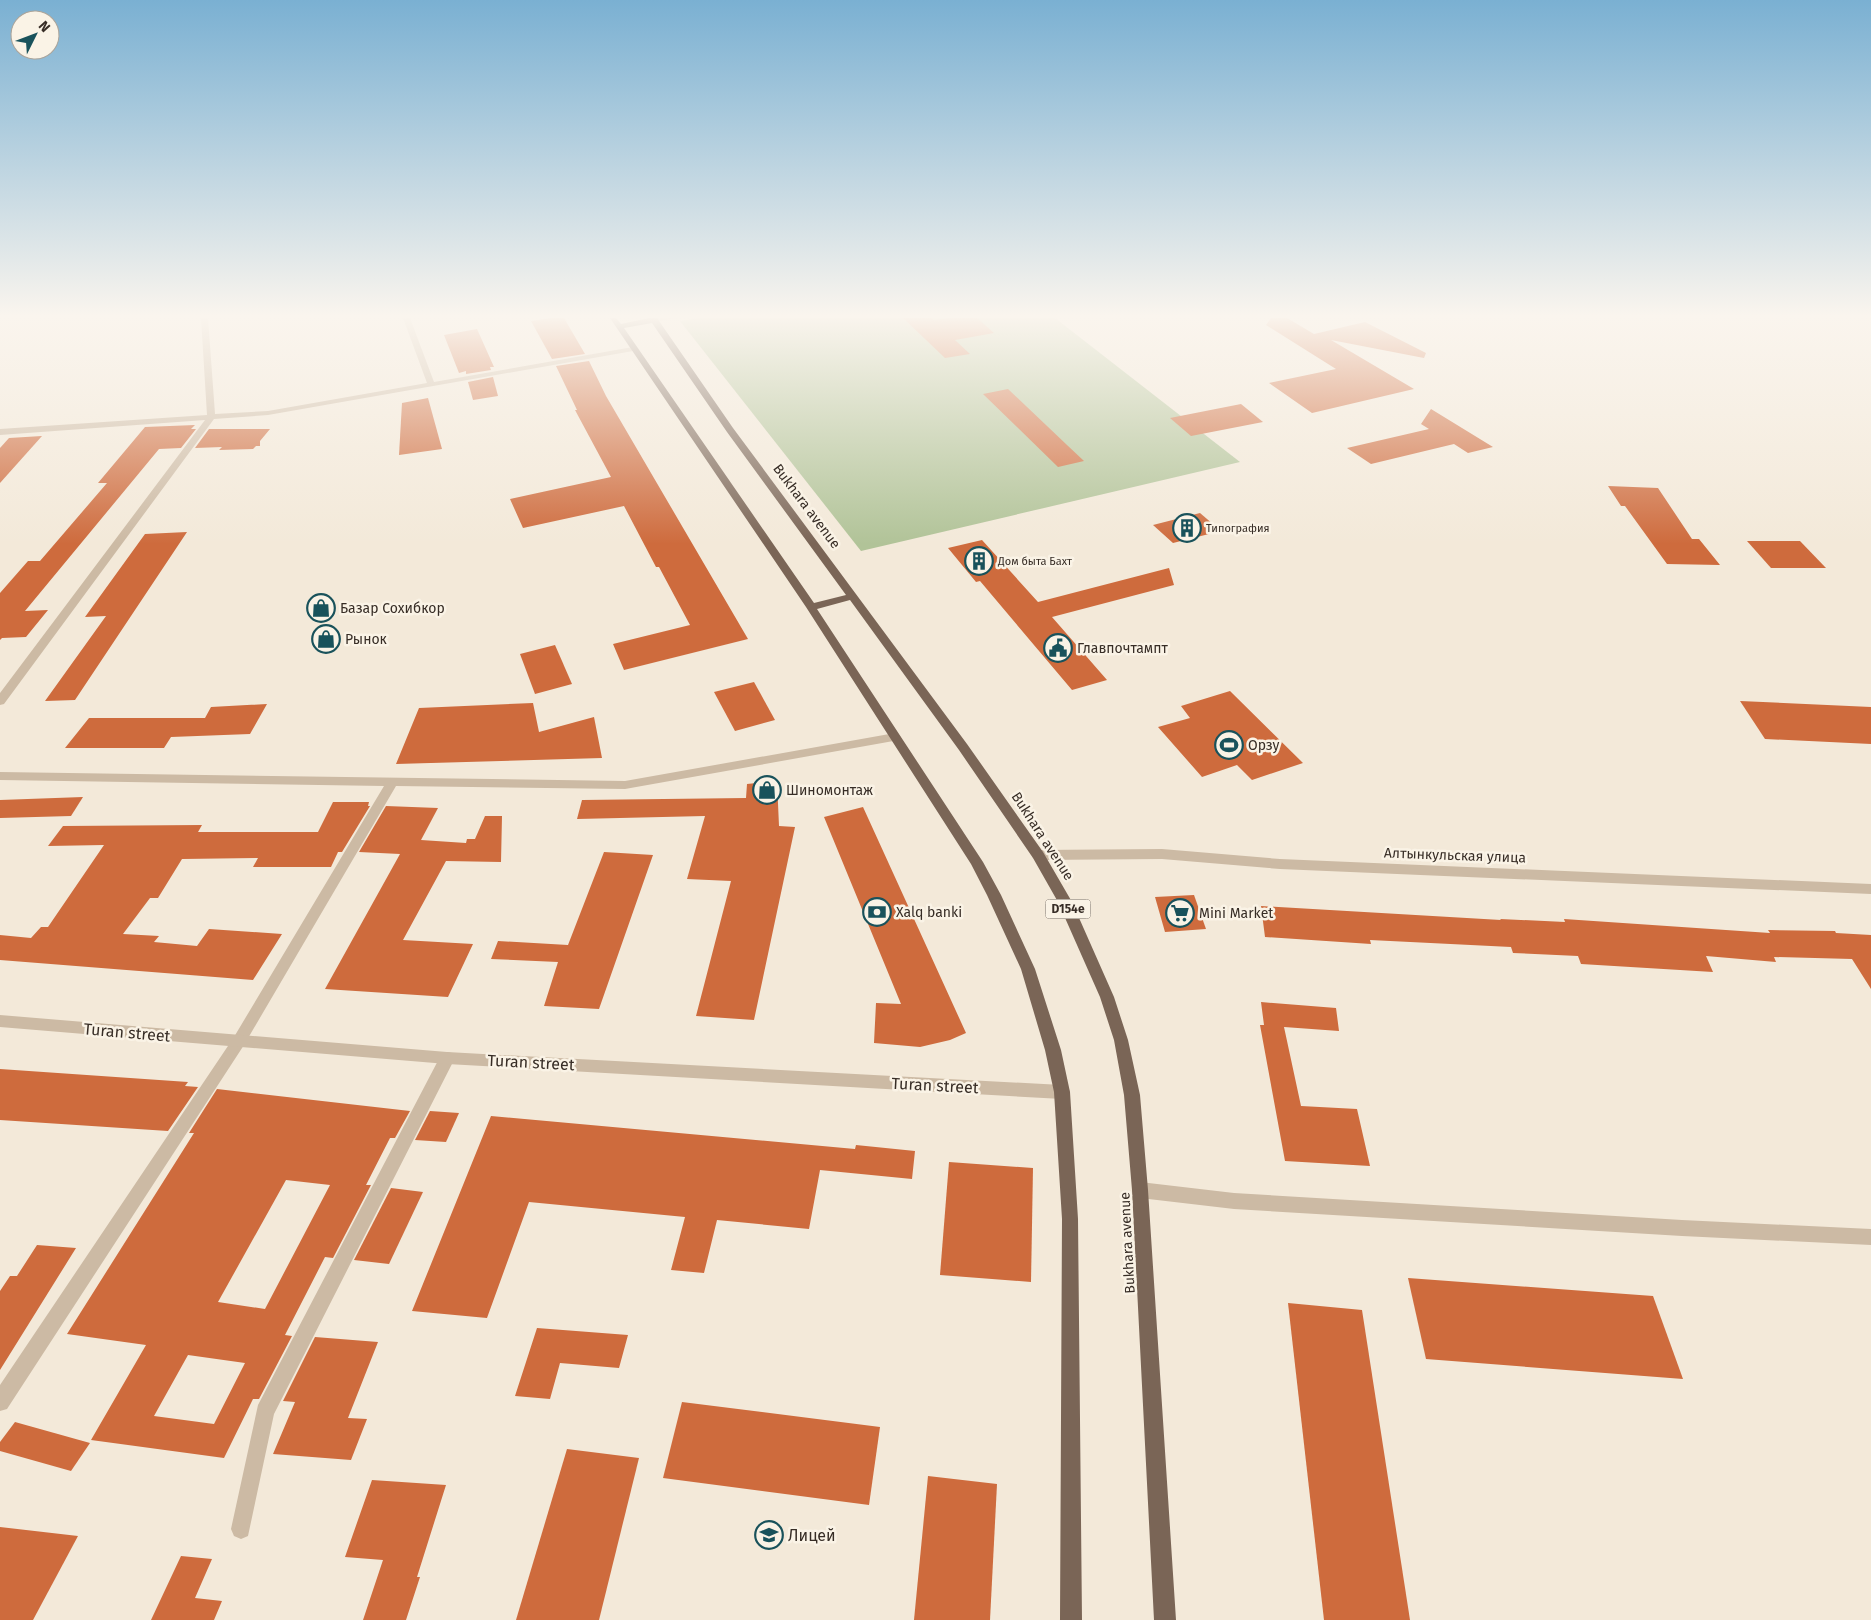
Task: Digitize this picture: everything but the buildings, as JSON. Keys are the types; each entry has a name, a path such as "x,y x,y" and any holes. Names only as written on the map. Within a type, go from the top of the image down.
{"main road":[{"path":"663,394 811,607 976,862 994,895 1028,969 1053,1050 1062,1092 1070,1219 1071,1620"},
{"name":"Bukhara avenue","path":"705,394 963,747 1038,855 1065,902 1091,957 1107,997 1121,1040 1132,1095 1140,1190 1165,1620"},
{"path":"811,607 853,596"}],"street":[{"path":"0,701 211,418 209,394"},
{"path":"0,432 268,413 377,394"},
{"path":"0,776 625,785 895,737"},
{"path":"0,1402 239,1041 392,782"},
{"name":"Алтынкульская улица","path":"1038,855 1162,854 1280,864 1871,888"},
{"name":"Turan street","path":"0,1021 446,1058 1062,1092"},
{"path":"241,1529 265,1412 446,1058"},
{"path":"1140,1190 1234,1201 1871,1238"}],"green space":[{"path":"737,394 1152,394 1240,462 861,551"}],"place":[{"name":"Типография","path":"1187,528"},
{"name":"Дом быта Бахт","path":"979,561"},
{"name":"Базар Сохибкор","path":"321,608"},
{"name":"Рынок","path":"326,639"},
{"name":"Главпочтампт","path":"1058,648"},
{"name":"Орзу","path":"1229,745"},
{"name":"Шиномонтаж","path":"767,790"},
{"name":"Xalq banki","path":"877,912"},
{"name":"Mini Market","path":"1180,913"},
{"name":"Лицей","path":"769,1535"}]}
